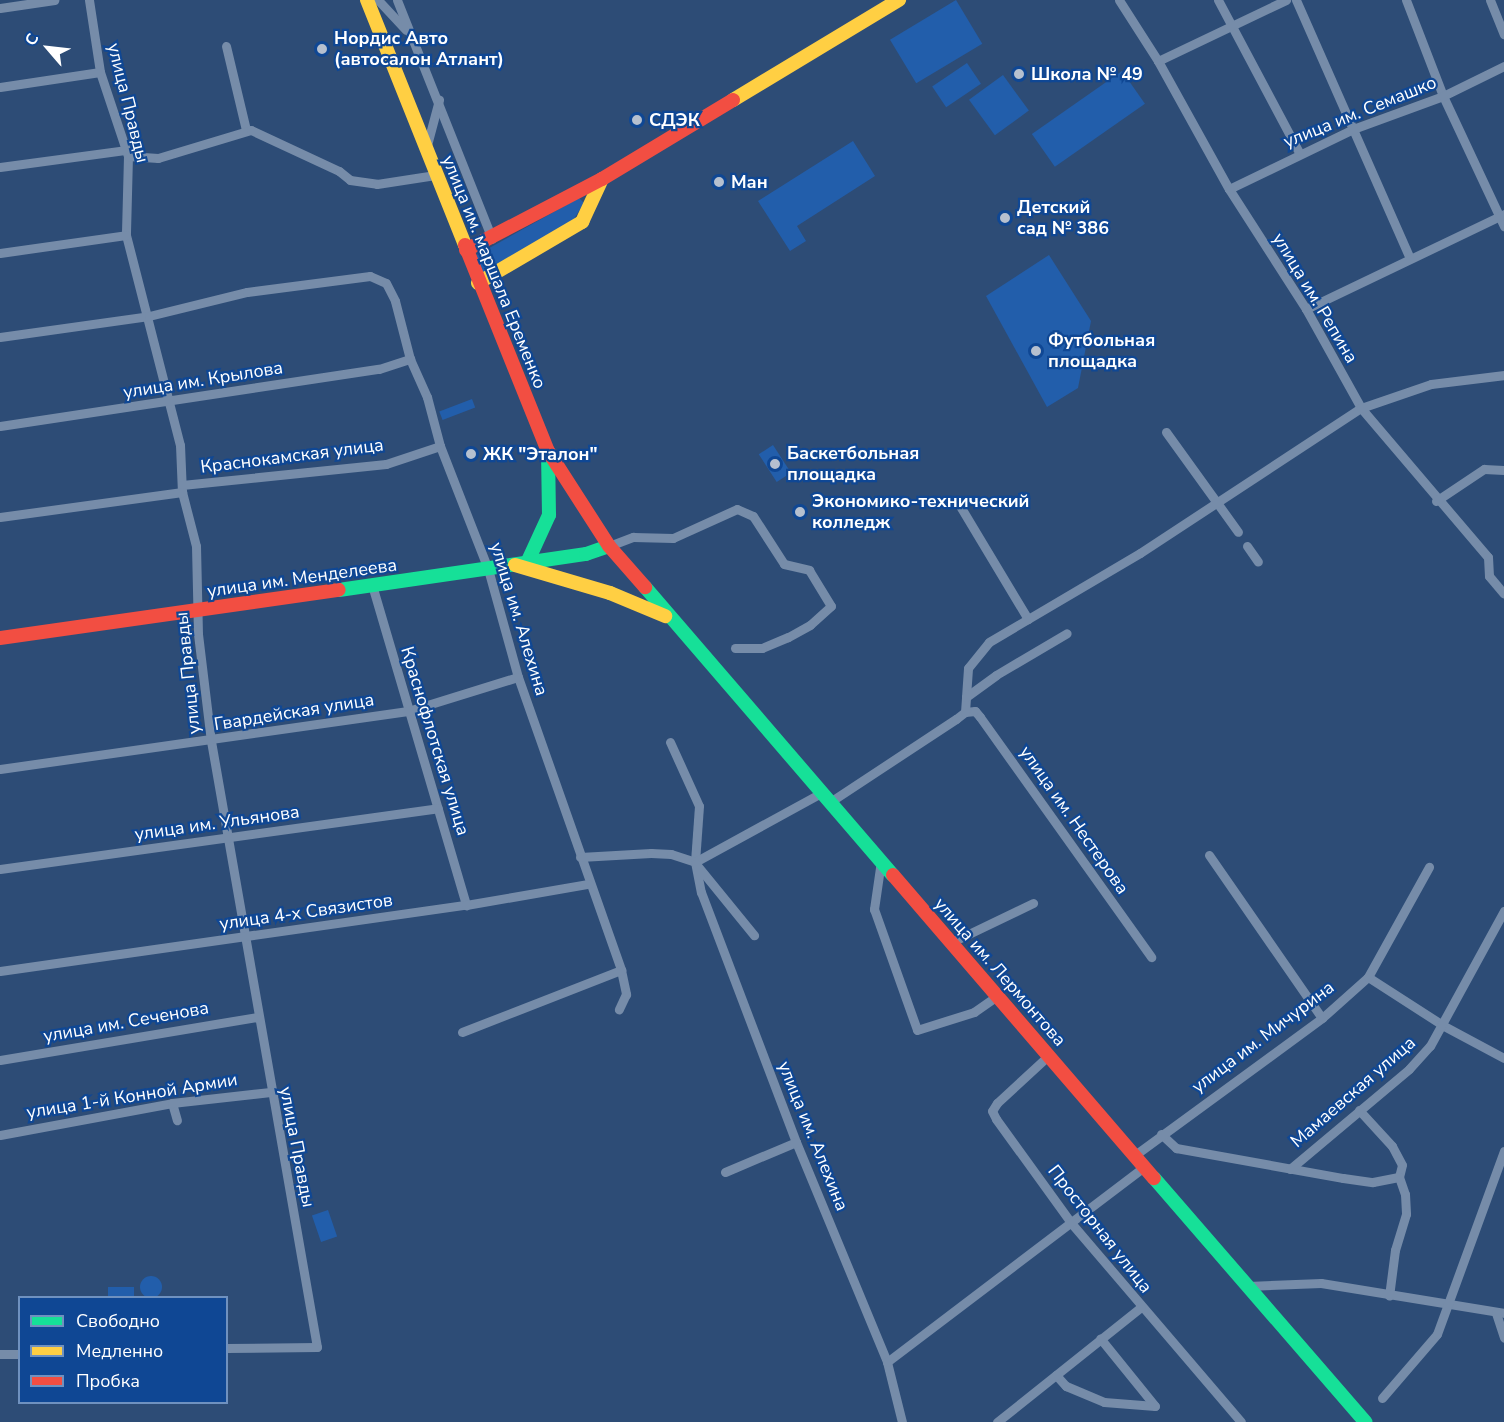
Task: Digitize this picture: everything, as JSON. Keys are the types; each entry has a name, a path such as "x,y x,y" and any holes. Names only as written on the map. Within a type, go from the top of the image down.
{"main road":[{"name":"улица им. маршала Еременко","path":"367,0 478,283 548,451 609,546"},
{"path":"466,250 492,239 602,179 900,0"},
{"path":"478,283 582,222 602,179"},
{"path":"548,451 549,515 521,564 638,603 679,625"},
{"name":"улица им. Менделеева","path":"0,638 488,569 586,554 609,546"},
{"name":"улица им. Лермонтова","path":"609,546 1365,1422"}],"street":[{"path":"0,9 54,0"},
{"name":"улица Правды","path":"89,0 100,72 127,153 126,235 149,316 167,403 180,445 182,488 196,546 197,611 211,741 270,1092 317,1347 228,1348"},
{"path":"378,0 410,34"},
{"path":"397,0 439,100 492,239"},
{"name":"улица им. Репина","path":"1119,0 1158,61 1229,189 1306,309 1361,408 1436,501 1488,557 1489,576 1504,594"},
{"path":"1218,0 1300,154"},
{"path":"1158,61 1286,0"},
{"path":"1296,0 1410,258"},
{"path":"1406,0 1443,96 1502,215 1504,226"},
{"path":"1490,0 1504,34"},
{"path":"226,46 246,130"},
{"name":"улица им. Семашко","path":"1229,189 1353,129 1443,96 1504,66"},
{"path":"0,87 100,72"},
{"path":"425,150 439,100"},
{"path":"0,167 127,153 158,158 246,130 262,133 339,171 350,180 387,184 435,175"},
{"path":"1306,309 1502,215"},
{"path":"0,253 126,235"},
{"name":"улица им. Алехина","path":"149,316 247,292 370,276 386,283 395,301 410,360 427,397 440,446 488,569 518,677 580,856"},
{"path":"0,337 149,316"},
{"name":"улица им. Крылова","path":"0,426 167,403 379,369 410,360"},
{"path":"694,862 826,798 965,712 968,668 989,642 1140,553 1361,408 1431,384 1504,375"},
{"path":"1167,432 1238,532"},
{"name":"Краснокамская улица","path":"0,517 182,488 386,464 440,446"},
{"path":"1436,501 1484,469 1504,470"},
{"path":"960,506 1028,619"},
{"path":"609,546 633,537 673,538 737,509 753,516 784,564 809,570 831,606 810,625 779,641 762,648 735,648"},
{"path":"1247,546 1258,562"},
{"name":"Краснофлотская улица","path":"372,585 466,905"},
{"path":"966,697 1067,633"},
{"name":"Гвардейская улица","path":"0,769 211,741 408,711 518,677"},
{"name":"улица им. Нестерова","path":"965,712 975,711 980,717 1151,957"},
{"name":"улица им. Алехина","path":"670,742 699,806 694,862 701,892 796,1142 887,1362 902,1422"},
{"name":"улица им. Ульянова","path":"0,869 438,808"},
{"path":"619,1009 626,994 621,970 588,884 580,856 671,854 694,862 754,935"},
{"path":"1209,855 1322,1018"},
{"path":"881,861 874,909 917,1030 974,1012 997,996"},
{"name":"улица им. Мичурина","path":"1135,1155 1322,1018 1368,977 1429,867"},
{"name":"улица 4-х Связистов","path":"0,971 245,938 588,884"},
{"path":"952,942 1033,903"},
{"name":"Мамаевская улица","path":"1290,1168 1409,1070 1444,1026 1504,911"},
{"path":"462,1032 621,970"},
{"path":"1368,977 1444,1026 1504,1058"},
{"name":"улица им. Сеченова","path":"0,1060 258,1017"},
{"name":"Просторная улица","path":"1048,1056 992,1111 1072,1224 1241,1422"},
{"name":"улица 1-й Конной Армии","path":"0,1135 172,1103 270,1092"},
{"path":"172,1103 177,1120"},
{"path":"1359,1110 1392,1146 1401,1165 1399,1177 1405,1194 1406,1214 1395,1250 1389,1296"},
{"path":"1161,1134 1176,1148 1373,1182 1399,1177"},
{"path":"725,1172 796,1142"},
{"path":"1382,1398 1437,1334 1451,1302 1504,1151"},
{"path":"887,1362 1145,1167"},
{"path":"1248,1286 1320,1283 1389,1296 1451,1302 1500,1313 1504,1338"},
{"path":"997,1422 1141,1307"},
{"path":"1056,1375 1066,1386 1104,1402 1155,1406 1100,1338"},
{"path":"0,1354 18,1354"}],"shaded area":[{"path":"956,0 982,44 916,83 890,40"},
{"path":"967,63 981,84 946,107 932,86"},
{"path":"1122,71 1145,104 1055,167 1032,134"},
{"path":"1003,75 1029,111 995,135 969,100"},
{"path":"853,141 875,176 797,226 806,241 790,251 758,201"},
{"path":"579,198 584,203 574,219 481,274 475,256"},
{"path":"1049,255 1091,321 1078,388 1047,407 986,296"},
{"path":"472,399 475,407 443,420 439,412"},
{"name":"Баскетбольная площадка","path":"773,445 791,473 777,482 759,454"},
{"path":"328,1210 337,1236 321,1242 312,1216"},
{"path":"147,1277 155,1277 161,1283 161,1291 156,1296 146,1296 141,1291 141,1283"},
{"path":"108,1287 134,1287 134,1296 108,1296"}],"traffic: fast":[{"path":"527,563 549,515 548,452"},
{"path":"339,590 586,554 609,546"},
{"path":"645,587 893,875"},
{"path":"1154,1178 1365,1422"}],"traffic: slow":[{"path":"367,0 465,245"},
{"path":"733,100 899,0"},
{"path":"478,283 582,222 602,179"},
{"path":"515,565 610,593 665,616"}],"traffic: jam":[{"path":"466,250 602,179 733,100"},
{"path":"465,245 548,451 609,546 645,587"},
{"path":"0,638 339,590"},
{"path":"893,875 1154,1178"}],"place":[{"name":"Нордис Авто (автосалон Атлант)","path":"322,49"},
{"name":"Школа № 49","path":"1019,74"},
{"name":"СДЭК","path":"637,120"},
{"name":"Ман","path":"719,182"},
{"name":"Детский сад № 386","path":"1005,218"},
{"name":"Футбольная площадка","path":"1036,351"},
{"name":"ЖК \"Эталон\"","path":"471,454"},
{"name":"Баскетбольная площадка","path":"775,464"},
{"name":"Экономико-технический колледж","path":"800,512"}]}
